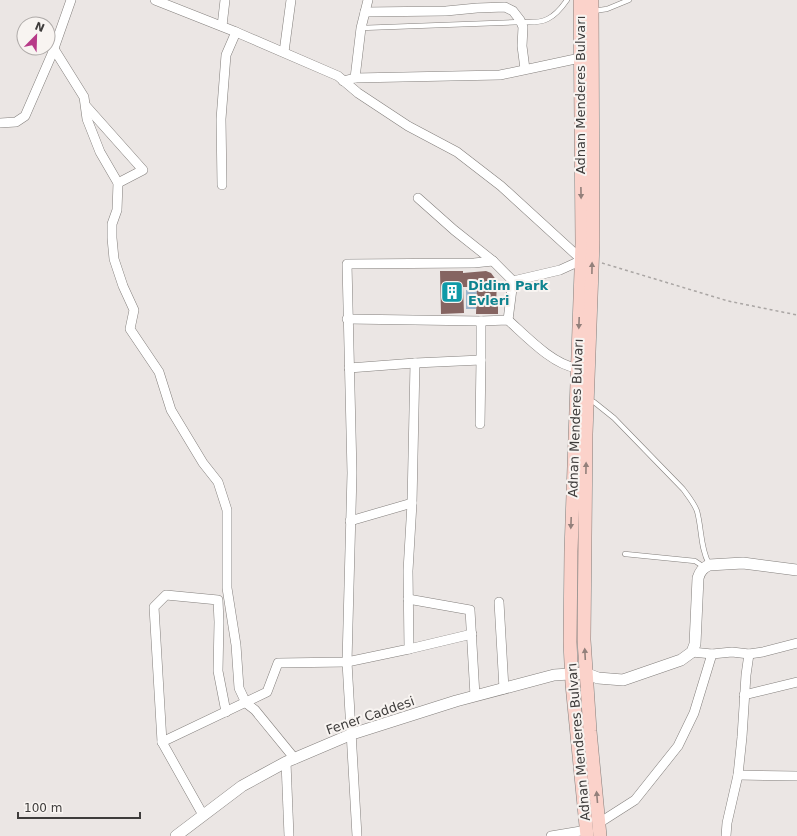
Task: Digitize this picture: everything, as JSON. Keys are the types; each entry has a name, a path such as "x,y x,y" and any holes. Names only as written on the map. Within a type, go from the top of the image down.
{"main road":[{"name":"Adnan Menderes Bulvarı","path":"580,0 580,58 587,260 588,400 584,640 585,673 599,830"},
{"name":"Adnan Menderes Bulvarı","path":"587,833 571,674 571,552 577,368 593,203 592,6"}],"street":[{"path":"56,44 70,0"},
{"path":"155,0 222,26 338,76 358,93 408,126 457,152 500,186 587,260 560,270 512,281"},
{"path":"222,26 225,0"},
{"path":"284,52 290,0"},
{"path":"355,78 361,28 368,0"},
{"path":"365,12 446,11 505,4 513,11 523,27 522,46 524,69"},
{"path":"222,185 221,119 226,55 236,32"},
{"path":"56,53 84,97 87,119 100,152 118,183 117,210 112,224 112,238 114,258 134,310 130,329 159,372 170,410 203,463 218,482 227,510 227,588 240,688 246,703 256,710 290,760 289,836"},
{"path":"0,123 16,122 25,116 51,56"},
{"path":"343,80 355,78 500,75 580,58"},
{"path":"85,106 143,170 118,183"},
{"path":"418,198 454,230 493,261 512,281 508,320"},
{"path":"357,836 347,662 352,473 347,319 347,264 474,263 493,261"},
{"path":"347,319 508,320 555,360 565,366 577,368"},
{"path":"480,424 481,320"},
{"path":"349,368 481,360"},
{"path":"409,649 408,571 412,503 415,363"},
{"path":"350,521 412,503"},
{"path":"585,673 598,678 623,680 681,660 692,652 695,644 698,578 707,566 742,563 797,570"},
{"path":"204,815 162,742 154,607 166,595 218,600 218,671 226,712"},
{"path":"408,599 470,610 475,696"},
{"path":"499,602 504,689"},
{"path":"219,622 232,620"},
{"path":"162,742 267,692 278,663 347,662 472,634"},
{"path":"692,652 712,654 732,652 749,654 797,643"},
{"path":"599,830 635,800 678,746 694,713 712,654"},
{"path":"726,836 727,823 738,776 744,695 749,654"},
{"name":"Fener Caddesi","path":"176,836 242,786 290,760 352,734 475,696 554,675 585,673"},
{"path":"744,695 797,682"},
{"path":"738,776 797,776"},
{"path":"551,836 587,833"}],"lane":[{"path":"361,28 521,22 536,23 545,21 562,8 567,0"},
{"path":"592,6 607,9 629,0"},
{"path":"588,400 603,408 683,489 697,512 707,566"},
{"path":"625,554 695,561 707,566"}],"path":[{"path":"587,260 728,301 797,315"}],"water":[{"path":"466,290 477,290 476,309 466,309"}],"building":[{"path":"440,271 463,271 463,273 486,271 491,273 497,281 496,305 498,305 498,314 476,314 477,287 463,287 464,313 441,314"}],"place":[{"name":"Didim Park Evleri","path":"452,292"}]}
